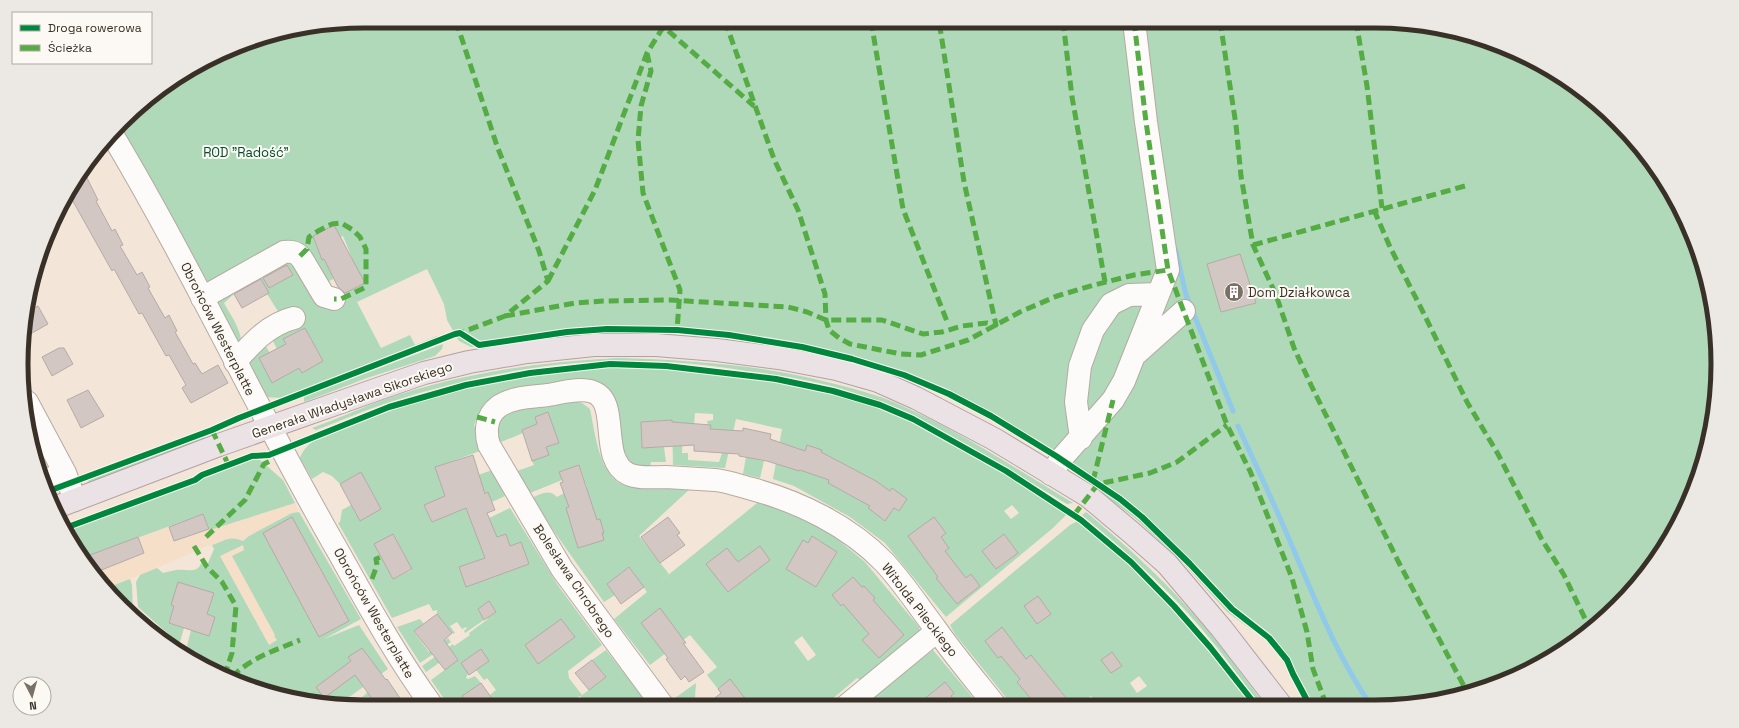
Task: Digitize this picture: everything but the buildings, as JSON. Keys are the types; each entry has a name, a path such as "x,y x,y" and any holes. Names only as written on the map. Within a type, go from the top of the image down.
{"main road":[{"name":"Generała Władysława Sikorskiego","path":"60,506 424,373 469,362 527,352 594,345 656,345 717,350 779,358 836,369 878,381 923,401 994,439 1088,496 1167,564 1222,629 1277,700"}],"street":[{"path":"1051,474 1061,459 1113,400 1124,381 1168,270 1146,122 1135,28"},
{"name":"Obrońców Westerplatte","path":"114,138 177,250 311,504 390,644 428,700"},
{"path":"202,298 284,252 290,251 298,254 330,291"},
{"path":"1081,438 1076,402 1080,366 1093,330 1111,304 1129,295 1158,294"},
{"path":"1133,358 1184,311"},
{"path":"235,362 264,333 282,321 294,318"},
{"name":"Witolda Pileckiego","path":"498,407 510,401 576,390 593,392 600,397 608,416 612,454 623,470 630,474 642,477 718,480 769,494 820,514 855,538 884,562 991,700"},
{"name":"Bolesława Chrobrego","path":"498,407 491,416 487,426 486,437 489,445 562,569 659,700"},
{"path":"31,410 65,472 75,500"},
{"path":"49,479 65,472"},
{"path":"853,700 937,631"}],"shaded area":[{"path":"295,503 299,512 292,513 242,541 245,555 290,628 272,651 214,545 207,546 111,586 88,556 203,514 210,530"}],"green space":[{"name":"ROD \"Radość\"","path":"364,28 1397,29 1441,34 1462,39 1524,63 1543,73 1580,97 1613,126 1628,142 1642,159 1666,196 1685,235 1693,256 1705,298 1708,320 1711,364 1710,386 1705,430 1700,451 1685,493 1666,532 1642,569 1628,586 1597,617 1580,631 1543,655 1524,665 1462,689 1441,694 1397,699 1309,700 1294,669 1271,638 1256,627 1252,630 1227,612 1183,563 1136,519 1099,491 1101,486 1027,437 989,415 949,394 911,378 869,363 782,342 737,335 692,331 607,329 568,332 488,343 471,347 459,341 456,336 447,320 444,304 427,269 357,302 381,348 410,335 415,345 437,336 438,338 282,398 265,397 245,364 246,359 265,345 270,353 259,358 272,383 299,368 302,373 323,361 305,328 284,339 286,344 277,349 273,341 274,337 280,330 293,323 295,316 281,316 267,294 269,293 261,279 234,294 224,303 240,333 241,345 239,351 213,302 279,257 294,260 304,270 318,298 342,294 364,283 356,267 350,269 346,261 352,258 343,236 340,237 334,226 313,236 322,259 324,259 330,270 333,268 337,277 324,284 319,282 314,271 318,265 315,260 298,247 288,247 207,292 203,286 206,284 121,132 159,97 196,73 235,54 277,39 298,34"},
{"path":"443,344 442,349 435,356 367,378 304,402 304,397"},
{"path":"617,358 700,362 754,368 808,378 874,395 896,403 942,425 1073,503 1067,504 994,460 919,419 867,397 808,381 698,364 649,361 616,361 588,362 531,368 445,386 381,405 316,430 312,428 386,399 443,382 500,370 529,366 559,362"},
{"path":"610,364 666,366 776,379 833,391 880,405 913,419 1006,471 1070,511 1053,528 946,617 885,543 850,517 794,486 773,479 782,429 736,419 725,468 673,465 672,420 641,422 642,448 664,447 666,462 651,462 650,469 635,466 622,453 607,393 503,395 477,417 474,425 480,439 475,435 480,451 436,467 443,488 492,470 505,496 492,502 488,493 464,502 491,524 489,518 510,508 559,587 602,645 568,671 569,678 582,695 606,677 592,660 606,650 645,700 583,700 580,696 574,700 493,700 490,695 496,690 487,678 484,680 476,670 481,649 461,663 468,673 466,678 468,679 475,676 481,683 463,696 464,698 460,700 445,700 431,680 458,660 453,653 426,672 422,666 453,644 454,646 470,635 469,633 496,612 489,601 478,609 484,620 465,633 464,631 467,628 462,629 457,622 450,626 455,633 453,634 437,614 437,610 433,611 429,604 392,618 338,523 340,522 342,510 351,505 360,521 381,509 361,472 340,484 332,476 323,472 312,479 300,458 309,445 315,440 331,432 394,410 448,393 554,373 611,367","holes":["695,413 713,414 713,420 707,421 708,425 711,425 710,429 723,430 722,453 719,462 688,460 688,453 682,453 683,435 693,436","438,499 444,517 432,522 424,505","1012,505 1019,513 1011,519 1004,511","393,534 405,556 386,566","406,560 412,570 393,579 388,570"]},
{"path":"570,400 582,403 590,409 596,441 604,464 610,474 617,481 626,486 691,488 639,536 669,574 662,580 762,499 825,529 865,562 919,627 920,631 918,635 860,680 857,678 831,700 739,700 729,680 718,689 707,675 717,667 690,635 650,665 614,619 647,592 629,567 607,584 615,595 604,602 532,498 548,492 557,497 564,493 587,487 579,465 559,472 562,480 530,493 517,471 534,465 532,461 546,447 558,443 547,413 535,417 537,424 522,430 523,433 501,442 497,430 500,421 508,414 520,409","holes":["802,636 816,655 808,661 794,642"]},
{"path":"204,437 206,440 91,483 87,481"},
{"path":"746,457 764,461 760,478 743,474"},
{"path":"256,458 283,480 295,503 210,530 203,514 88,556 71,529"},
{"path":"299,512 361,619 324,639 359,625 388,669 346,699 298,694 256,682 215,665 196,655 187,646 191,630 209,635 215,617 207,614 213,593 171,605 174,606 169,623 184,628 180,642 174,639 138,607 136,582 140,575 157,568 163,573 198,568 203,559 208,563 214,549 212,545 227,539 238,539 243,541 249,536 292,513","holes":["243,545 244,550 232,556 275,635 274,636 277,640 269,645 220,556"]},
{"path":"1086,512 1164,582 1218,643 1261,700 1257,700 1216,646 1169,593 1118,545 1082,515"},
{"path":"1078,522 1141,574 1214,657 1247,700 1095,700 1091,696 1086,700 1068,700 1060,690 1048,700 1008,700 955,634 950,625 1070,525","holes":["1139,676 1147,686 1137,693 1130,683"]},
{"path":"130,579 132,585 133,608 126,602 111,586"},
{"path":"420,619 424,624 414,632 429,652 448,638 451,642 420,663 397,627"},
{"path":"933,650 975,700 870,700"},
{"path":"696,683 695,698 693,700 676,700 675,698"},
{"path":"368,692 373,700 364,700 359,700"}],"waterway":[{"path":"1176,251 1186,295 1233,411"},
{"path":"1238,426 1327,627 1347,666 1367,700"}],"marked path":[{"path":"458,28 497,146 539,251 548,281 505,316 460,333"},
{"path":"548,281 595,190 647,53 663,28"},
{"path":"665,28 754,106"},
{"path":"727,28 774,159 798,210 825,294 826,320 829,330 839,338 850,344 901,354 921,355 968,340 1020,312 1057,296 1134,275 1168,270"},
{"path":"872,28 903,209 948,324"},
{"path":"505,316 575,303 670,300 788,307 807,312 826,320 882,320 923,334 942,332 962,326 987,323 996,325 964,182 940,28"},
{"path":"1064,28 1072,97 1105,282"},
{"path":"1135,28 1146,122 1168,270 1227,425 1250,471 1292,578 1307,632 1313,669 1325,700"},
{"path":"1221,28 1236,125 1241,176 1253,245 1276,295 1294,348 1311,385 1398,561 1465,688"},
{"path":"1357,28 1367,86 1382,208"},
{"path":"647,53 651,71 641,106 638,140 643,193 680,290 677,330"},
{"path":"1253,245 1465,186"},
{"path":"1374,210 1390,247 1467,402 1498,454 1541,538 1564,575 1588,625"},
{"path":"300,256 307,249 309,237 332,224 341,223 353,230 360,237 366,249 366,287 341,299 334,299"},
{"path":"1093,481 1113,400"},
{"path":"477,417 495,422"},
{"path":"1074,515 1098,484 1150,473 1177,462 1227,425"},
{"path":"212,430 228,464"},
{"path":"206,537 245,500 264,464 270,461"},
{"path":"194,546 207,567 222,582 236,606 232,653 226,670"},
{"path":"372,579 377,565 376,559 381,557"},
{"path":"235,674 255,660 300,640"}],"cycle path":[{"path":"53,490 212,430 239,418 460,333 479,345 567,332 607,329 677,330 729,335 802,347 852,359 904,375 949,394 991,416 1056,456 1120,499 1142,517 1190,564 1232,609 1269,638 1287,660 1307,700"},
{"path":"70,526 195,480 202,475 252,456 269,455 389,407 466,385 530,373 610,364 666,366 776,379 833,391 880,405 913,419 1006,471 1081,520 1131,562 1174,606 1210,647 1252,700"}],"place":[{"name":"Dom Działkowca","path":"1234,292"}]}
